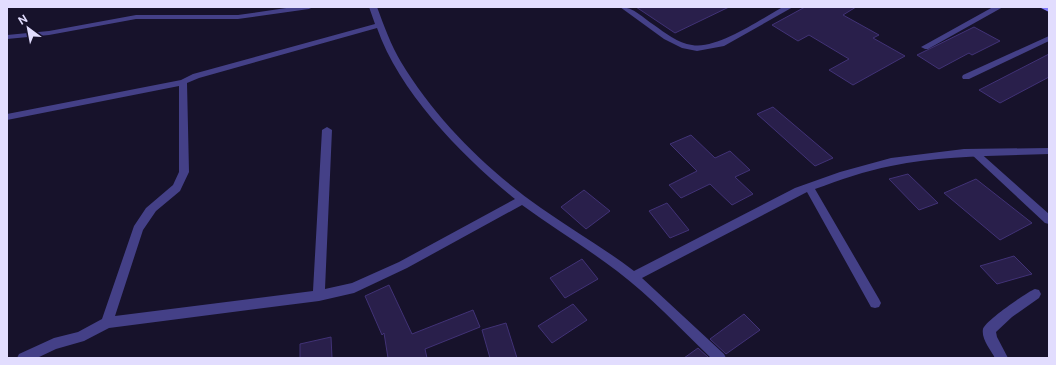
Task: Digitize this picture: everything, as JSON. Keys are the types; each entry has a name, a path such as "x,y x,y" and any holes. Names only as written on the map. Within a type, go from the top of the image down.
{"main road":[{"path":"1043,7 1049,10"}],"street":[{"path":"234,7 238,17"},
{"path":"7,37 49,33 136,17 238,17 309,7"},
{"path":"373,7 381,31 403,71 434,114 471,155 523,200 633,277 720,358"},
{"path":"624,7 676,42 693,48 711,47 721,44 789,7"},
{"path":"925,47 1000,7"},
{"path":"7,118 183,82 196,76 379,25"},
{"path":"966,77 1049,38"},
{"path":"107,323 136,233 141,223 157,203 170,195 182,181 184,172 183,82"},
{"path":"318,296 328,130"},
{"path":"633,277 799,191 840,176 891,162 974,152 1049,151"},
{"path":"974,152 1049,220"},
{"path":"809,187 875,303"},
{"path":"23,358 54,344 80,337 107,323 318,296 354,288 378,278 523,200"},
{"path":"1002,358 991,339 989,330 1008,313 1035,294"}],"building":[{"path":"636,7 729,7 675,33"},
{"path":"805,7 856,7 843,15 879,35 873,38 905,56 853,85 829,70 849,59 809,35 798,41 772,25"},
{"path":"974,27 1000,41 972,55 969,53 939,69 917,55"},
{"path":"1049,54 1049,77 1000,103 979,90"},
{"path":"773,107 833,158 815,166 757,114"},
{"path":"691,135 715,158 730,151 750,170 735,177 753,194 732,205 710,184 681,198 669,185 697,171 670,144"},
{"path":"908,174 938,203 919,210 889,179"},
{"path":"976,179 1032,223 1000,240 944,193"},
{"path":"584,190 610,211 586,229 561,207"},
{"path":"667,203 689,230 670,238 649,211"},
{"path":"1014,256 1032,274 997,284 980,266"},
{"path":"582,259 598,279 565,298 550,278"},
{"path":"389,285 412,334 473,310 480,327 425,349 427,358 388,358 384,333 382,335 365,296"},
{"path":"573,304 587,320 552,343 538,326"},
{"path":"744,314 760,330 726,354 710,339"},
{"path":"506,323 517,358 490,358 482,330"},
{"path":"331,337 332,358 300,358 300,344"},
{"path":"698,348 709,358 684,358"}]}
